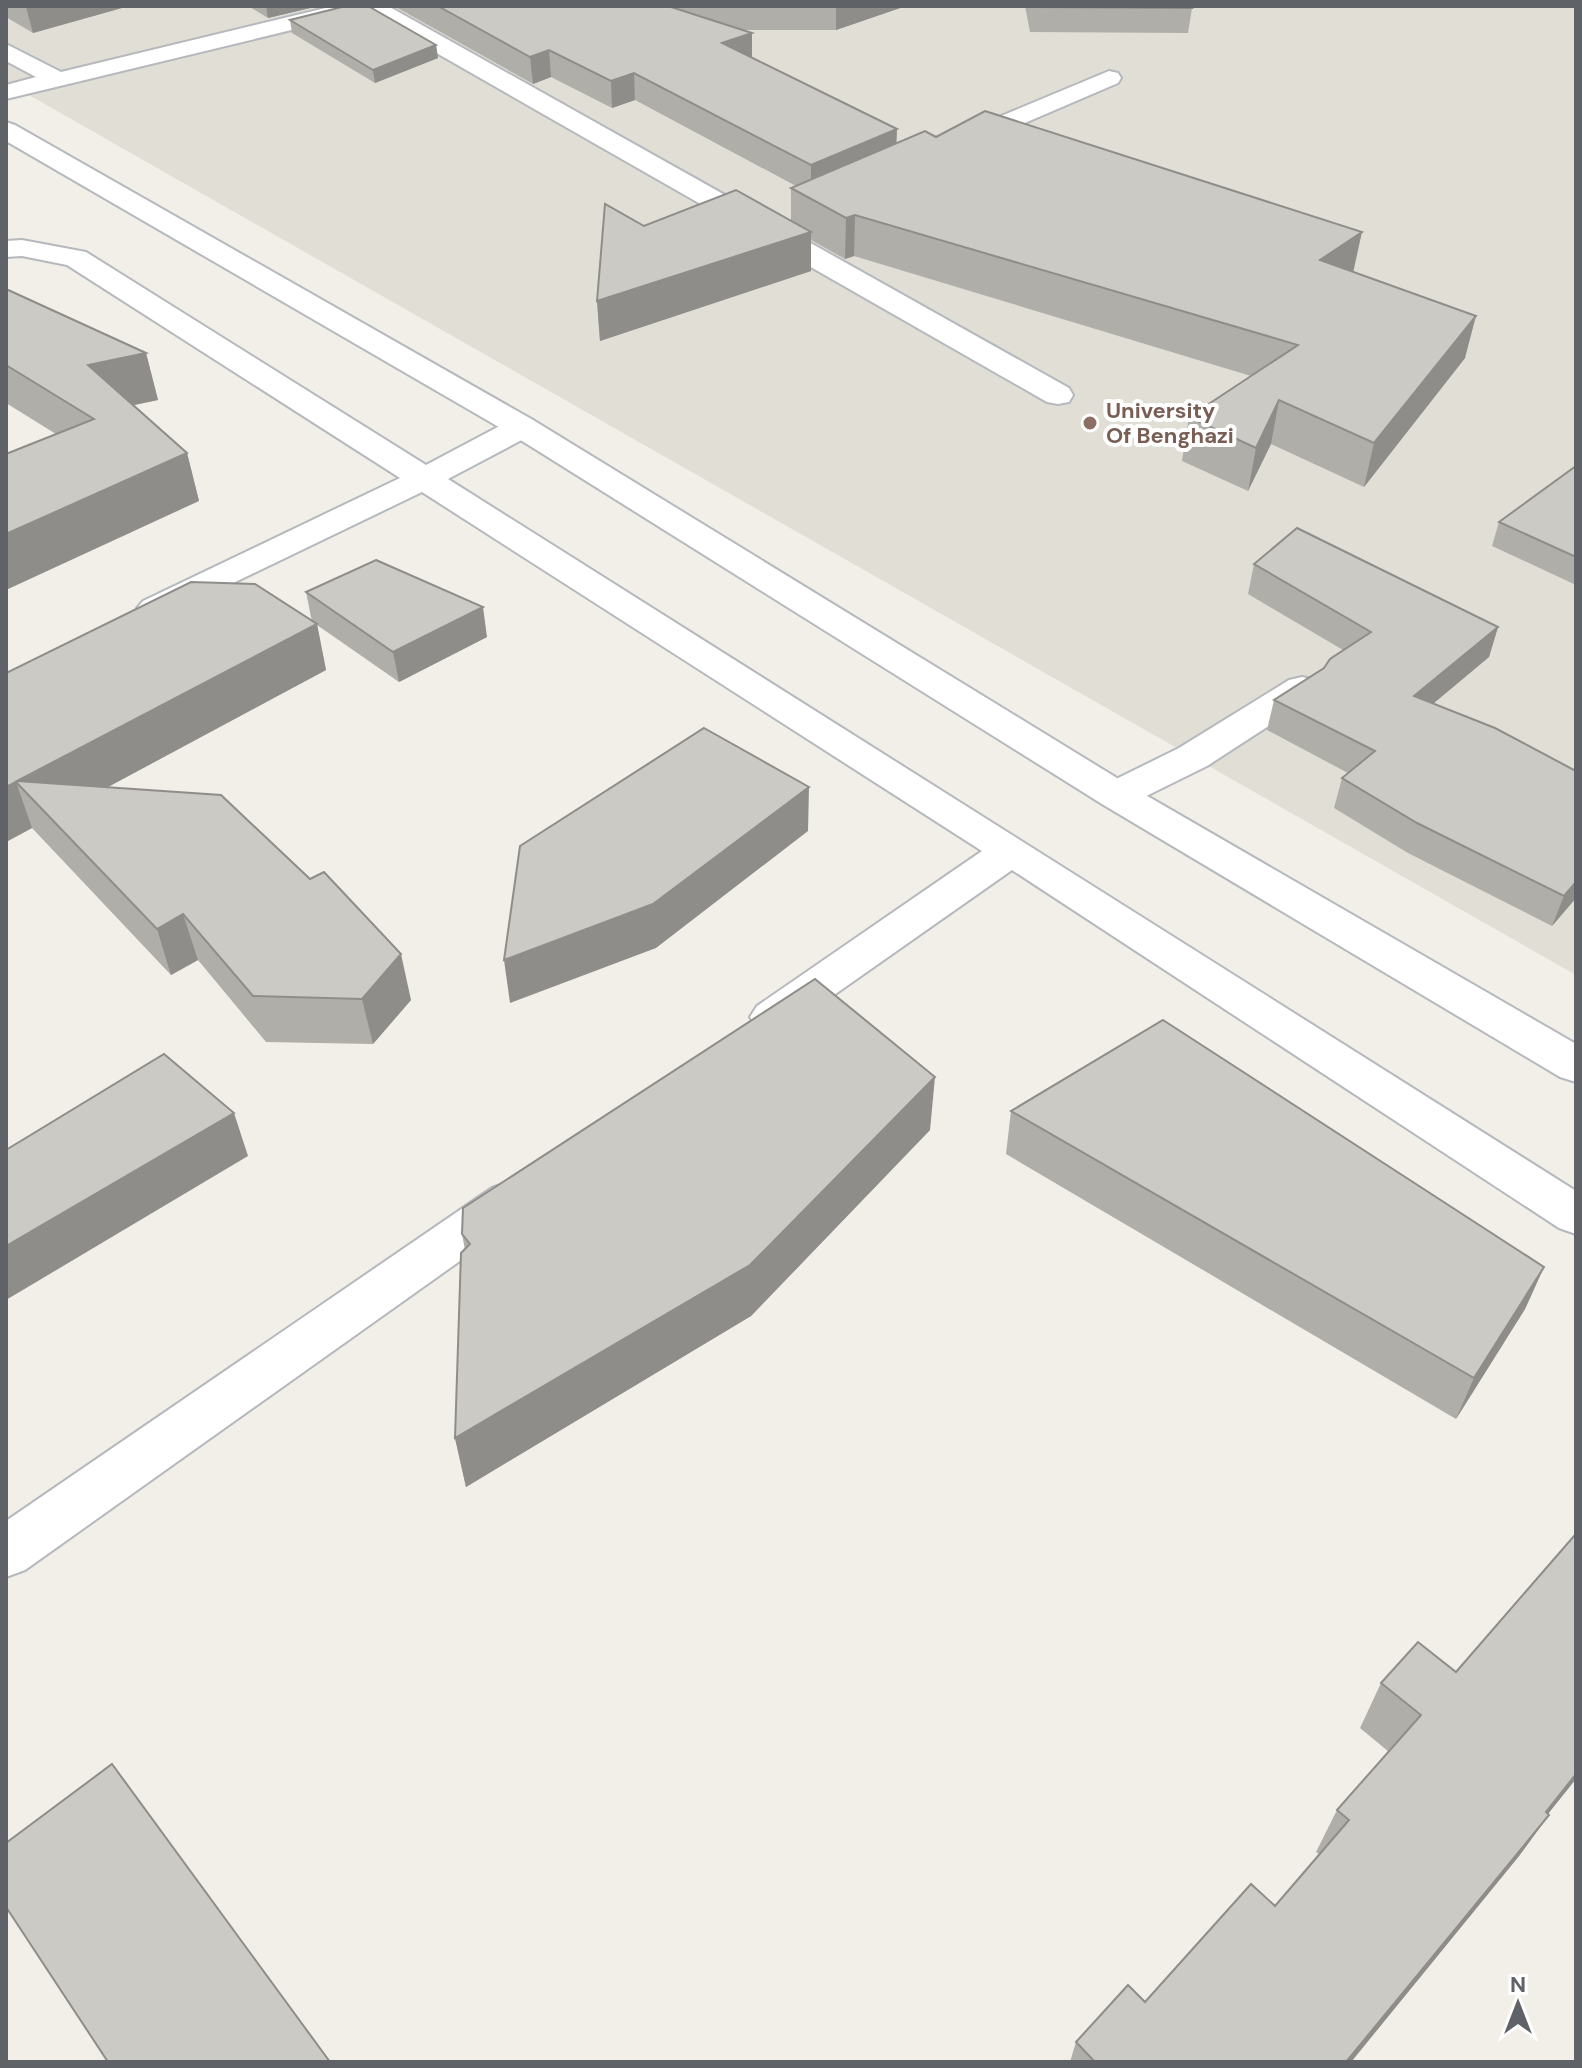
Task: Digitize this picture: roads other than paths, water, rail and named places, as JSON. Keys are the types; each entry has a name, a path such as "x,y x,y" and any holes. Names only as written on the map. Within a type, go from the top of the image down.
{"street":[{"path":"6,92 360,6"},
{"path":"371,6 1058,395"},
{"path":"6,51 58,80"},
{"path":"935,153 1109,78"},
{"path":"6,130 522,427 1116,795 1576,1065"},
{"path":"762,228 791,215"},
{"path":"6,249 22,248 76,258 1011,851 1576,1215"},
{"path":"121,624 424,479 522,427"},
{"path":"1116,795 1193,757 1302,688"},
{"path":"737,1042 1011,851"},
{"path":"6,1552 541,1179"}],"place":[{"name":"University Of Benghazi","path":"1090,423"}]}
